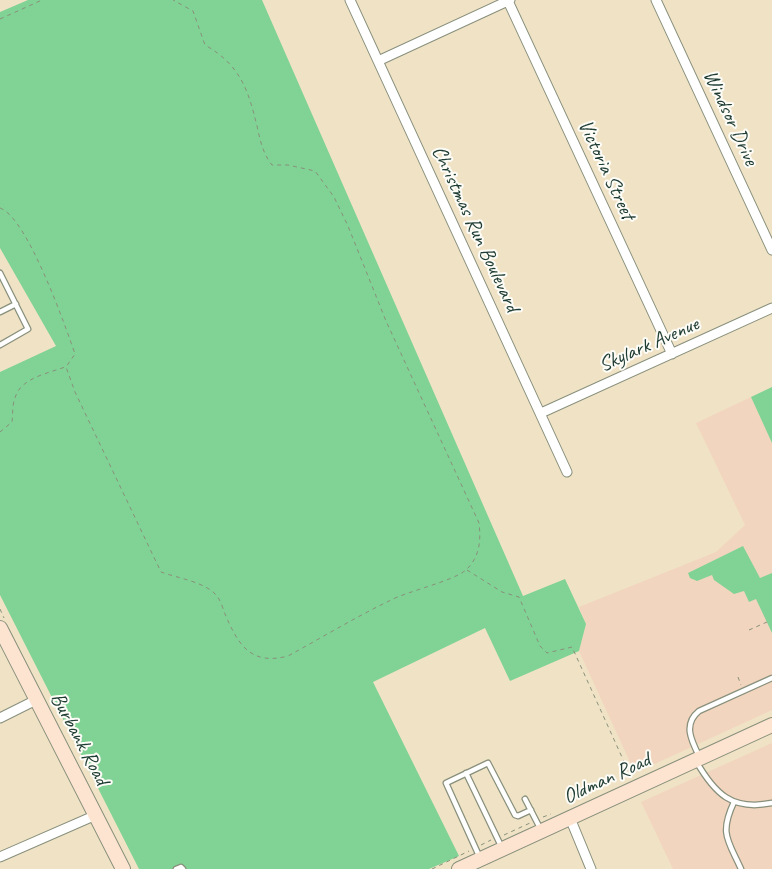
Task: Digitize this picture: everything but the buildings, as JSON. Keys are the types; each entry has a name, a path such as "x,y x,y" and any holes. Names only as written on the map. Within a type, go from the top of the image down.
{"street":[{"name":"Christmas Run Boulevard","path":"350,0 567,472"},
{"path":"378,61 509,0"},
{"name":"Victoria Street","path":"509,0 672,354"},
{"name":"Windsor Drive","path":"656,0 772,250"},
{"name":"Skylark Avenue","path":"541,413 772,308"},
{"name":"Burbank Road","path":"0,628 123,869"},
{"path":"0,718 36,700"},
{"name":"Oldman Road","path":"459,869 772,725"},
{"path":"0,857 96,815"},
{"path":"570,818 591,869"}],"lane":[{"path":"0,345 28,329 1,276"},
{"path":"0,312 16,304"},
{"path":"772,678 699,711 692,717 689,723 689,730 698,759 712,786 734,802 759,806 772,803"},
{"path":"481,859 446,783 488,763 515,815 518,816 531,810"},
{"path":"466,774 502,849"},
{"path":"525,798 542,831"},
{"path":"734,802 726,818 724,830 741,869"},
{"path":"176,869 182,867 183,869"}],"path":[{"path":"0,19 42,0"},
{"path":"66,367 74,392 125,494 161,572 206,588 217,596 239,643 247,651 258,656 278,659 288,656 389,600 454,577 467,570 476,556 481,540 479,523 386,321 334,197 315,171 288,165 272,165 267,158 260,139 246,86 219,52 205,45 193,11 172,0"},
{"path":"0,208 7,210 20,224 38,260 75,354 66,367 30,381 20,388 15,397 12,422 0,432"},
{"path":"467,570 502,592 518,597 540,646 547,653 572,647 631,778"},
{"path":"749,630 767,622"},
{"path":"738,676 741,685"}],"shaded area":[{"path":"751,397 772,443 772,710 635,773 579,651 586,624 579,607 716,552 745,525 696,423"},
{"path":"772,743 772,869 673,869 641,802"}],"green space":[{"path":"28,0 262,0 523,596 565,579 586,624 579,651 510,681 485,628 373,682 459,856 429,869 139,869 0,595 0,372 56,346 0,248 0,12"},
{"path":"772,387 772,443 751,397"},
{"path":"743,546 760,578 772,573 772,633 756,599 749,602 744,591 734,594 714,580 712,575 697,581 690,578 688,573"}]}
